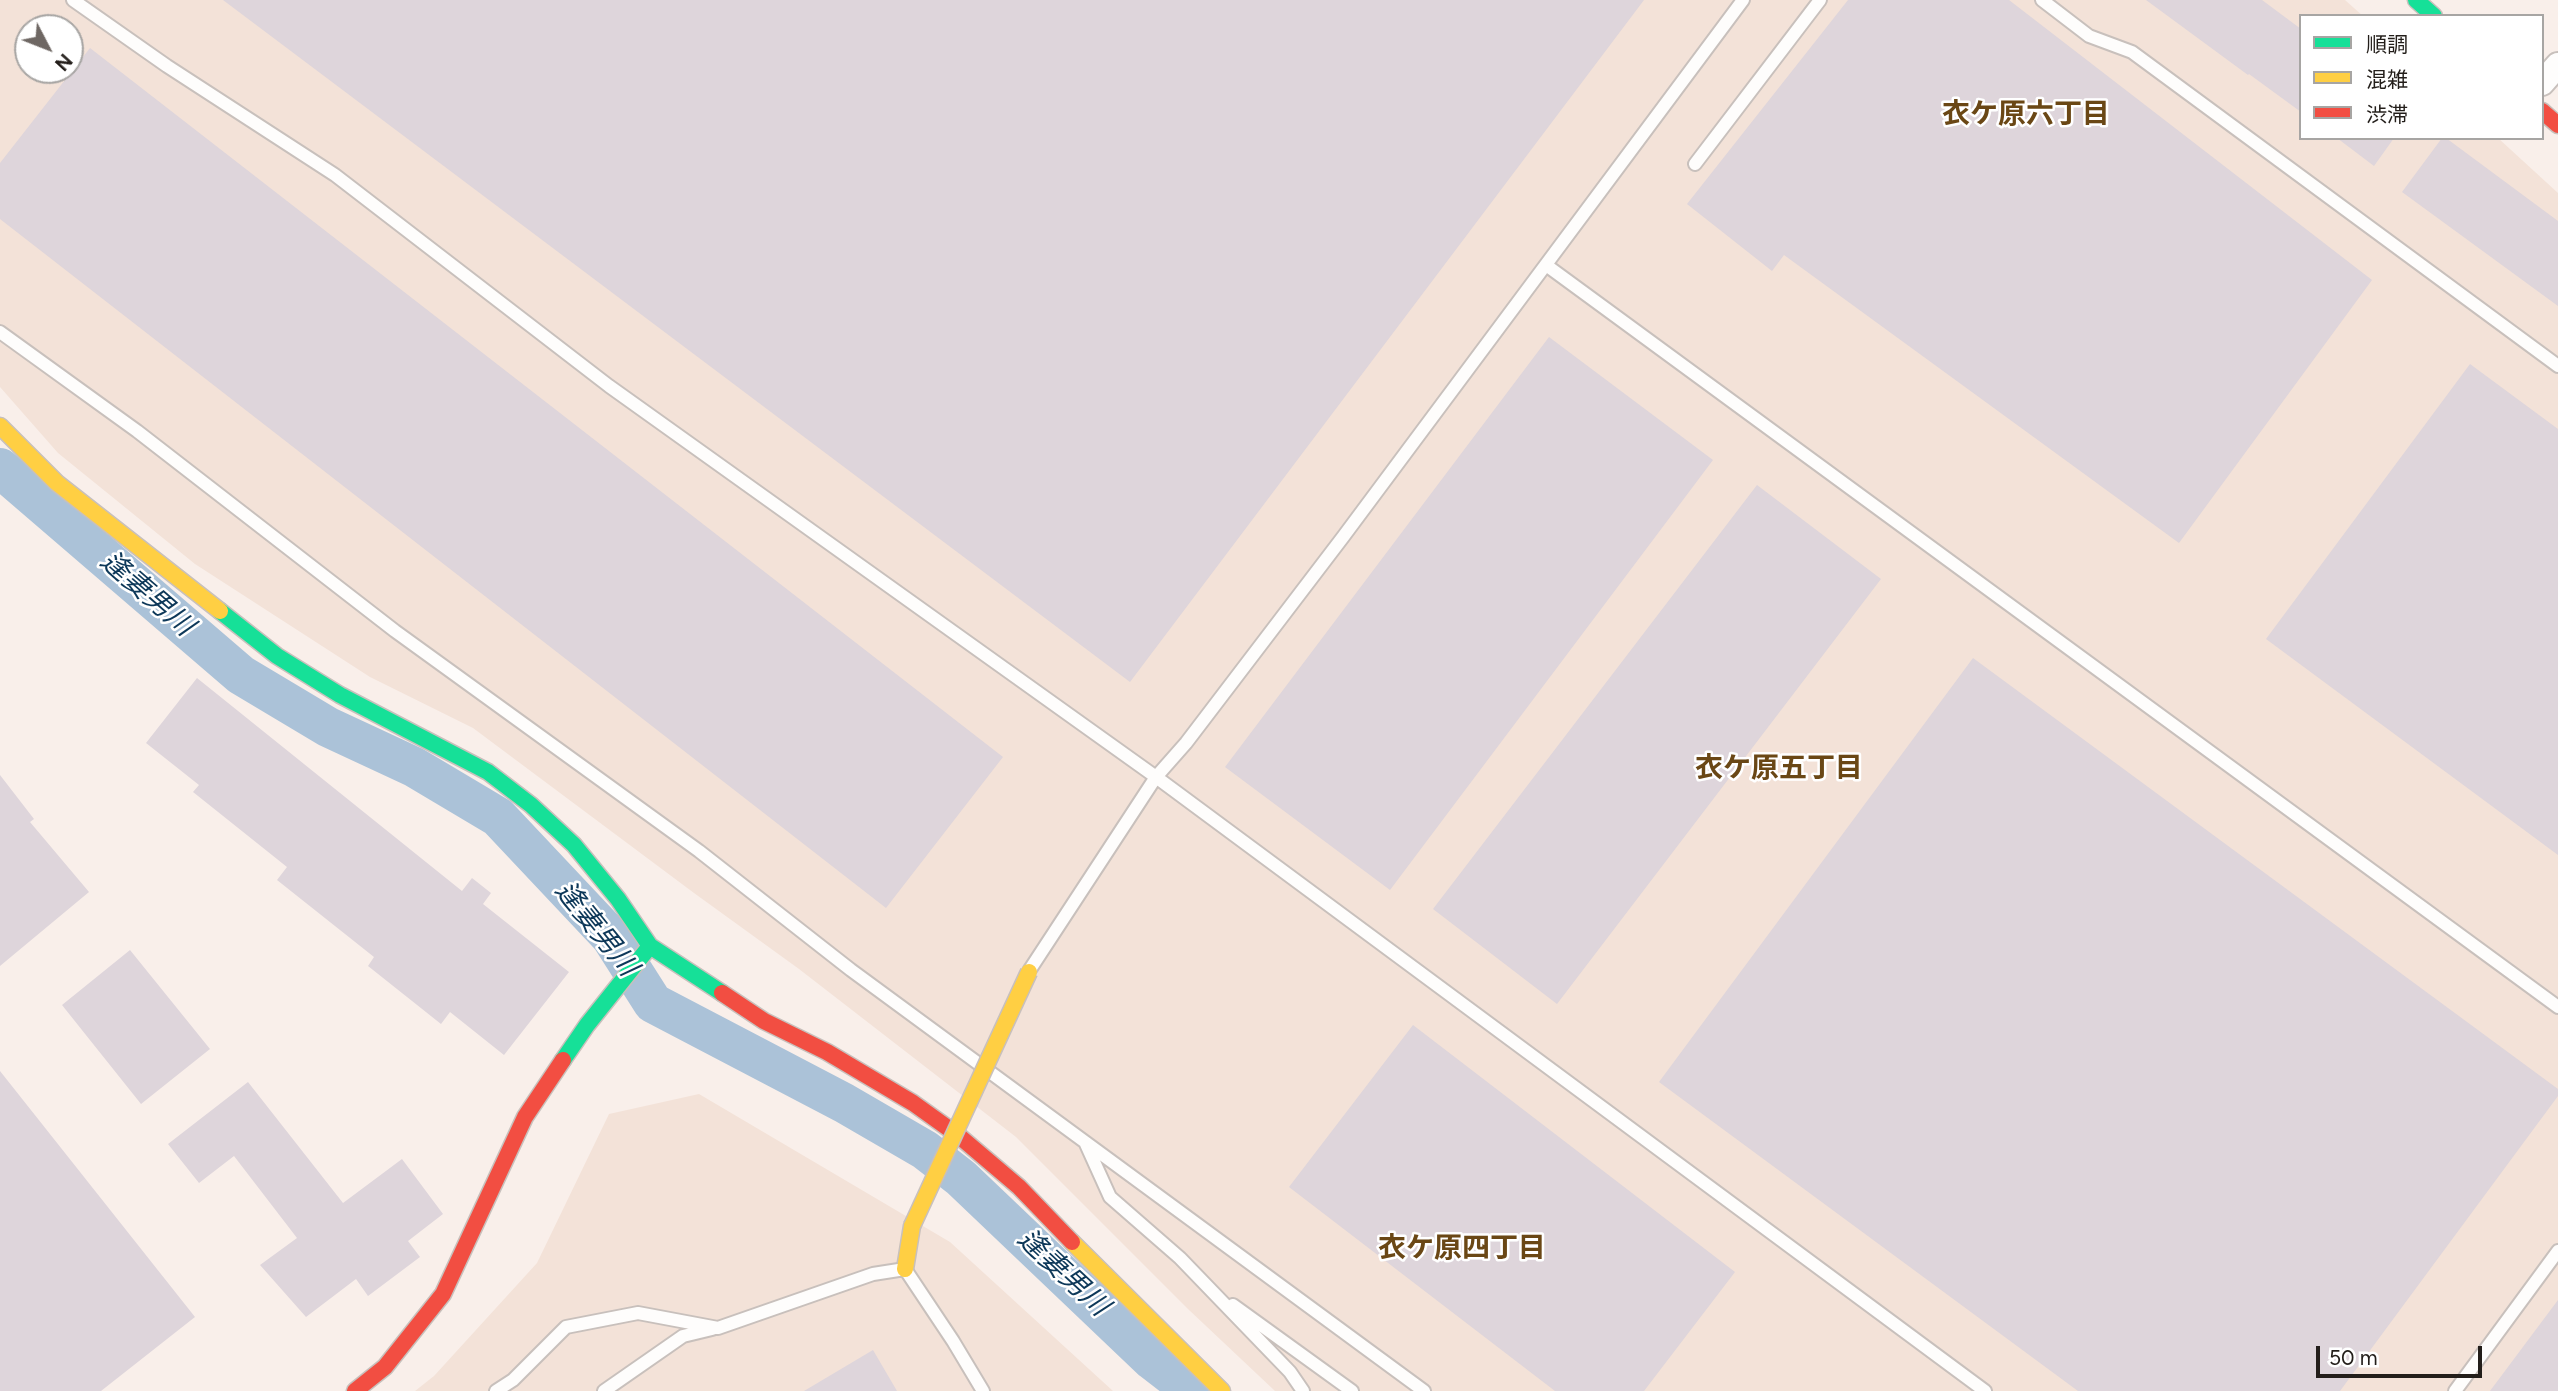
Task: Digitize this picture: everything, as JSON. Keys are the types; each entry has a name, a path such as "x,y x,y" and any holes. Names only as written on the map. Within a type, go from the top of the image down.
{"street":[{"path":"2416,0 2432,14"},
{"path":"2544,81 2558,65"},
{"path":"2544,113 2558,125"},
{"path":"0,426 57,483 278,656 340,695 488,772 531,805 574,845 618,899 650,946 764,1021 827,1052 913,1103 960,1136 1019,1186 1043,1214 1222,1391"},
{"path":"355,1391 400,1351 443,1294 525,1117 587,1025 650,946"},
{"path":"905,1269 912,1226 1029,972"}],"lane":[{"path":"73,0 167,66 335,175 609,386 1156,777 1985,1391"},
{"path":"1029,972 1156,777 1186,743 1743,0"},
{"path":"1695,164 1819,0"},
{"path":"2042,0 2089,36 2132,52 2558,366"},
{"path":"1546,265 2558,1007"},
{"path":"0,332 137,431 395,631 699,851 851,970 1424,1391"},
{"path":"1086,1143 1110,1197 1180,1258 1290,1372 1303,1391"},
{"path":"2455,1391 2558,1251"},
{"path":"604,1391 683,1336 718,1328 873,1274 905,1269 983,1391"},
{"path":"1202,1281 1352,1391"},
{"path":"496,1391 513,1380 566,1327 638,1313 718,1328"}],"shaded area":[{"path":"0,0 2345,0 2361,14 2299,14 2299,140 2500,140 2558,193 2558,1391 1275,1391 1188,1309 1016,1137 799,969 473,728 370,677 195,564 58,453 0,387"},
{"path":"699,1094 950,1242 1113,1391 415,1391 434,1376 537,1263 609,1114"}],"building":[{"path":"223,0 1644,0 1130,682"},
{"path":"1848,0 2009,0 2372,280 2179,543 1784,255 1772,271 1687,204"},
{"path":"2146,0 2262,0 2299,28 2299,111"},
{"path":"90,48 1003,757 886,908 0,219 0,163 62,84 84,84 84,56"},
{"path":"2340,140 2393,140 2374,166"},
{"path":"2441,140 2449,140 2558,221 2558,306 2402,192"},
{"path":"1549,337 1713,460 1390,890 1225,767"},
{"path":"2470,364 2558,429 2558,855 2266,639"},
{"path":"1757,485 1881,579 1557,1004 1433,909"},
{"path":"1973,658 2558,1089 2558,1096 2340,1391 2078,1391 1659,1082"},
{"path":"197,678 462,891 472,878 491,893 483,904 569,972 504,1055 450,1012 441,1024 368,966 374,957 277,880 287,867 193,792 199,785 146,743"},
{"path":"0,775 34,819 30,822 89,892 0,966"},
{"path":"130,950 210,1049 141,1104 62,1005"},
{"path":"1413,1025 1735,1272 1644,1391 1555,1391 1289,1187"},
{"path":"0,1071 195,1317 101,1391 0,1391"},
{"path":"248,1082 343,1203 402,1159 443,1214 408,1241 420,1257 368,1296 356,1279 306,1317 260,1265 297,1238 234,1156 199,1183 168,1144"},
{"path":"2558,1300 2558,1391 2490,1391"},
{"path":"873,1350 897,1391 804,1391"}],"waterway":[{"name":"逢妻男川","path":"0,468 241,675 328,727 414,767 498,817 611,937 653,1003 844,1103 925,1150 961,1178 1152,1360 1189,1391"}],"traffic: fast":[{"path":"2416,0 2432,14"},
{"path":"220,611 277,656 340,695 488,772 531,805 574,845 618,899 650,946 722,993"},
{"path":"563,1060 587,1025 650,946"}],"traffic: slow":[{"path":"0,426 57,483 220,611"},
{"path":"912,1226 1029,972"},
{"path":"905,1269 912,1226"},
{"path":"1072,1242 1222,1391"}],"traffic: jam":[{"path":"2544,113 2558,125"},
{"path":"722,993 764,1021 827,1052 913,1103 959,1136 1019,1187 1072,1242"},
{"path":"355,1391 385,1367 443,1294 525,1117 563,1060"}],"district":[{"name":"衣ケ原六丁目","path":"2026,115"},
{"name":"衣ケ原五丁目","path":"1779,769"},
{"name":"衣ケ原四丁目","path":"1462,1249"}]}
